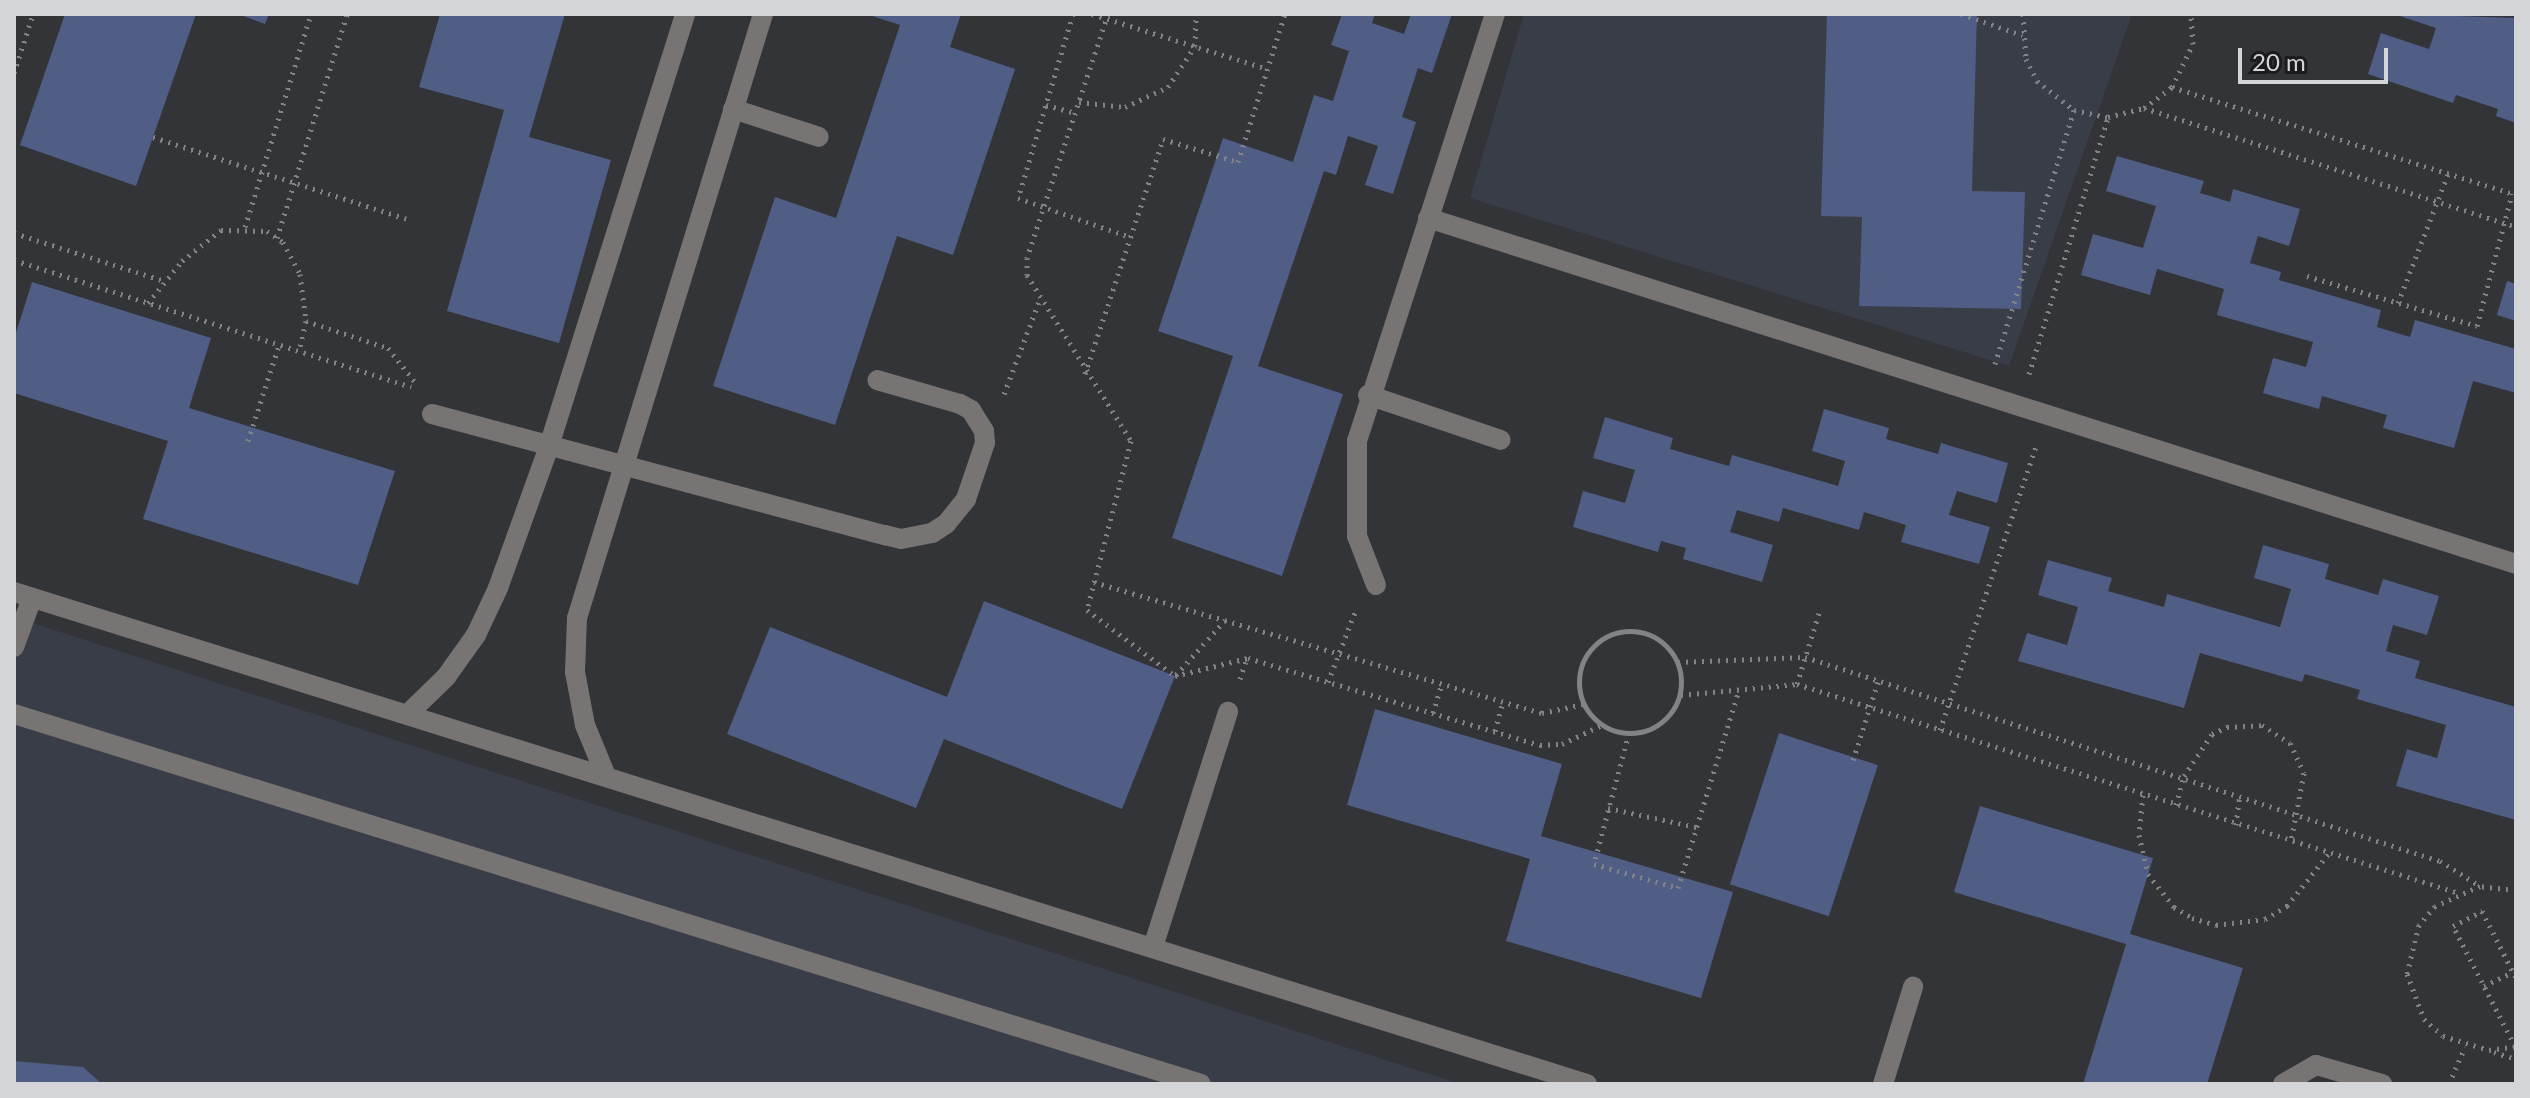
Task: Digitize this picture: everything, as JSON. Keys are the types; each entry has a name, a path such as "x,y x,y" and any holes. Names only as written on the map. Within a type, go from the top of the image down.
{"street":[{"path":"409,713 446,677 476,635 549,446 685,14"},
{"path":"606,776 580,699 577,618 763,14"},
{"path":"1373,578 1357,536 1353,490 1368,395 1495,14"},
{"path":"733,109 819,137"},
{"path":"1428,218 2516,564"},
{"path":"432,414 621,467 901,539 932,533 958,513 985,443 971,410 877,380"},
{"path":"1368,395 1501,440"},
{"path":"14,647 23,595 409,713 1587,1084"},
{"path":"1153,947 1228,712"},
{"path":"14,714 1201,1084"},
{"path":"1883,1084 1913,987"},
{"path":"2283,1084 2316,1065 2382,1084"}],"path":[{"path":"14,73 33,14"},
{"path":"245,227 311,14"},
{"path":"277,238 347,14"},
{"path":"1073,14 1018,198 1130,237"},
{"path":"1092,14 1108,16 1267,69"},
{"path":"1079,102 1106,108 1147,100 1184,70 1195,46 1196,14"},
{"path":"1085,375 1163,139 1238,162 1285,14"},
{"path":"1961,14 2022,35"},
{"path":"2023,14 2022,35 2037,81 2074,110 2108,117 2144,108 2172,87 2193,44 2191,14"},
{"path":"1108,16 1044,208 1027,275 1085,375 1131,441 1087,610 1175,676"},
{"path":"2172,87 2514,195 2477,326 2307,276"},
{"path":"1046,105 1075,113"},
{"path":"2144,108 2516,227"},
{"path":"1985,395 2074,110"},
{"path":"2019,405 2108,117"},
{"path":"153,137 410,220"},
{"path":"2398,303 2448,174"},
{"path":"148,303 164,281 221,230 245,227 277,238 298,266 306,321 299,351"},
{"path":"14,233 164,281"},
{"path":"14,260 419,390 388,348 306,321"},
{"path":"985,443 1040,301"},
{"path":"248,441 279,345"},
{"path":"1940,730 2047,414"},
{"path":"1328,682 1373,578"},
{"path":"1094,582 1542,713 1584,704"},
{"path":"1797,684 1820,610"},
{"path":"1175,676 1226,619"},
{"path":"1618,631 1654,636 1678,662 1681,695 1661,723 1629,733 1602,725 1584,704 1579,686 1589,652 1618,631"},
{"path":"1678,662 1805,657 2297,813 2447,864 2480,886"},
{"path":"1175,676 1248,658 1552,745 1602,725"},
{"path":"1853,760 1879,679"},
{"path":"1433,713 1442,683"},
{"path":"1681,695 1797,684 2456,892"},
{"path":"1629,733 1594,864 1678,888 1739,690"},
{"path":"1495,731 1503,702"},
{"path":"2176,805 2184,776 2212,734 2227,727 2262,725 2283,737 2299,757 2304,773 2291,841"},
{"path":"2236,825 2240,794"},
{"path":"2143,795 2139,835 2148,874 2174,907 2192,918 2216,925 2265,919 2287,906 2329,853"},
{"path":"1608,808 1697,827"},
{"path":"2516,890 2480,886 2456,892 2419,925 2407,974 2424,1019 2465,1047 2489,1050 2516,1059"},
{"path":"2484,986 2514,975 2482,911 2453,926 2484,986 2516,1046 2489,1050"},
{"path":"2449,1084 2465,1047"}],"shaded area":[{"path":"1524,14 2132,14 2009,366 1470,198"},
{"path":"14,617 1460,1084 14,1084"}],"building":[{"path":"65,14 196,14 136,186 20,145"},
{"path":"238,14 269,14 265,24"},
{"path":"440,14 565,14 529,137 611,160 559,343 447,311 504,110 419,87"},
{"path":"866,14 961,14 950,47 1015,69 953,255 897,236 835,425 713,386 775,197 836,218 900,25"},
{"path":"1342,14 1375,14 1372,23 1404,34 1411,14 1452,14 1432,73 1418,68 1402,117 1416,122 1393,194 1365,185 1378,146 1348,136 1336,175 1324,171 1258,366 1343,394 1282,576 1172,538 1233,356 1158,331 1223,138 1293,162 1314,95 1333,101 1349,51 1331,45"},
{"path":"1827,14 1977,14 1972,191 2025,192 2021,309 1859,306 1862,217 1821,216"},
{"path":"2394,14 2516,18 2516,123 2496,116 2498,109 2456,95 2453,103 2368,74 2381,33 2429,49 2436,28"},
{"path":"2117,156 2204,181 2200,193 2230,202 2233,189 2300,209 2289,246 2258,236 2250,263 2281,272 2279,280 2381,310 2377,327 2410,337 2415,320 2516,349 2516,393 2473,381 2454,448 2383,428 2387,415 2322,396 2319,409 2263,393 2273,358 2306,367 2313,342 2217,315 2224,289 2157,269 2150,295 2081,275 2093,234 2143,248 2156,206 2106,191"},
{"path":"2507,281 2516,284 2516,321 2497,315"},
{"path":"32,282 211,338 189,408 395,471 358,585 143,519 168,441 14,393 14,339"},
{"path":"1824,409 1889,428 1886,439 1938,454 1941,443 2008,463 1997,503 1957,491 1949,515 1990,527 1979,564 1901,542 1906,525 1864,512 1859,530 1783,508 1779,522 1737,510 1730,532 1773,545 1762,582 1683,559 1686,548 1661,541 1658,552 1573,527 1583,491 1625,503 1635,470 1593,458 1605,417 1673,438 1670,449 1729,466 1732,455 1838,486 1845,461 1812,451"},
{"path":"2263,545 2329,564 2325,579 2378,595 2383,579 2439,596 2427,635 2393,625 2386,651 2420,661 2415,678 2516,707 2516,820 2396,786 2407,749 2437,758 2446,725 2357,699 2360,690 2305,674 2302,682 2200,653 2184,708 2018,661 2027,633 2067,645 2078,607 2038,595 2048,560 2112,578 2108,591 2164,607 2167,594 2280,627 2291,589 2254,578"},
{"path":"984,601 1175,676 1122,809 944,739 916,808 727,734 770,627 947,697"},
{"path":"1375,709 1562,764 1541,836 1733,892 1701,998 1506,941 1530,859 1347,805"},
{"path":"1779,733 1878,765 1829,916 1730,884"},
{"path":"1980,806 2153,858 2130,934 2243,968 2207,1084 2083,1084 2126,944 1954,892"},
{"path":"14,1061 83,1067 102,1084 14,1084"}]}
